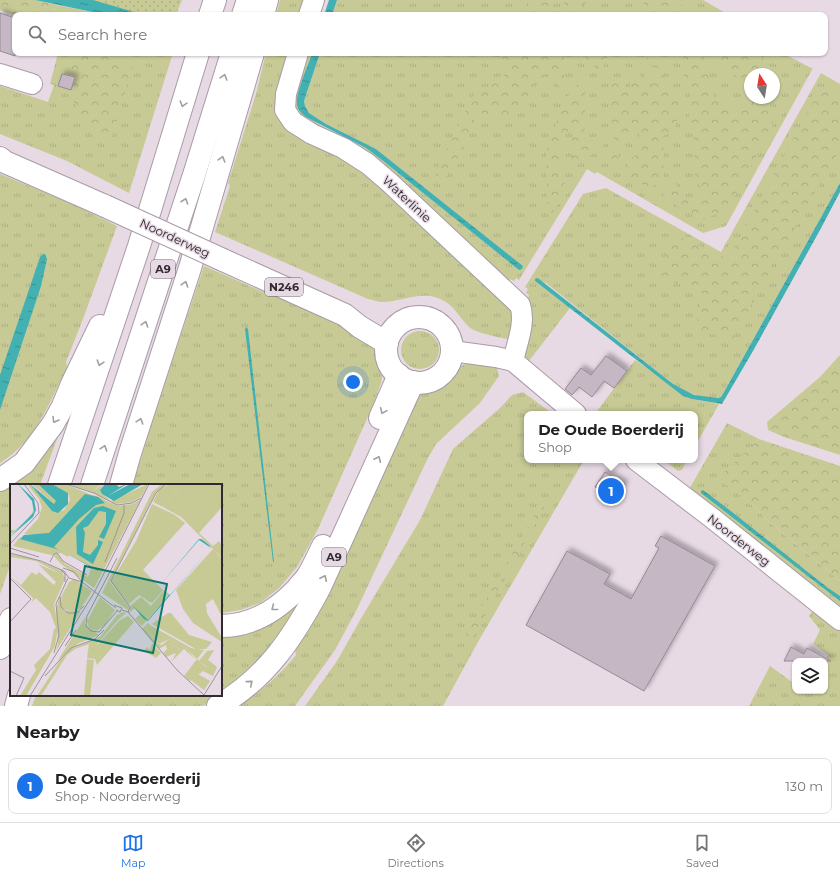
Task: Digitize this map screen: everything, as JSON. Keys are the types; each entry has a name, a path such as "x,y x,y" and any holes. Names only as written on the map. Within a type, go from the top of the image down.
{"main road":[{"path":"211,12 215,0"},
{"path":"244,12 248,0"},
{"path":"264,12 267,0"},
{"name":"A9","path":"59,484 139,246 197,56"},
{"name":"A9","path":"92,484 194,175 231,56"},
{"name":"A9","path":"121,484 190,268 252,56"},
{"name":"Noorderweg","path":"2,160 345,315 363,317 391,335"},
{"name":"A9","path":"0,480 24,463 53,424 139,246"},
{"path":"415,317 426,318 437,322 445,330 451,340 452,351 450,362 444,372 435,378 424,382 406,379 391,366 387,355 391,335 404,320 415,317"},
{"name":"A9","path":"222,626 240,625 270,612 289,597 307,577 406,379"},
{"name":"A9","path":"218,706 243,689 264,671 285,646 304,617 320,587 406,379"},
{"path":"0,648 10,622"},
{"path":"16,706 20,696"}],"street":[{"path":"310,12 314,0"},
{"name":"Waterlinie","path":"297,56 286,94 285,110 293,122 312,134 343,148 368,164 390,182 520,305 523,312 513,361"},
{"path":"0,74 32,84"},
{"path":"452,351 513,361 572,411"},
{"name":"Noorderweg","path":"640,463 712,518 840,620"}],"green space":[{"path":"0,0 35,0 57,5 54,12 12,12 12,14 0,10"},
{"path":"84,0 182,0 177,12 126,12"},
{"path":"280,0 308,0 304,12 277,12"},
{"path":"337,0 703,0 724,12 333,12"},
{"path":"529,0 546,0 556,12 523,12"},
{"path":"560,0 589,0 576,12"},
{"path":"642,0 671,0 688,8 688,12 642,12 645,6"},
{"path":"57,5 92,12 54,12"},
{"path":"57,56 172,56 129,193 67,161 0,134 0,86 48,102 54,85 50,84"},
{"path":"76,56 115,56 133,66 111,140 92,135 63,83"},
{"path":"265,56 290,56 277,99 318,144 383,184 513,311 511,339 472,329 452,307 438,298 431,296 416,296 387,302 368,299 215,232 230,186 228,183 256,94"},
{"path":"302,56 311,56 298,95 297,104 318,124 366,148 519,270 523,266 376,149 326,124 309,113 304,101 319,56 789,56 813,68 726,226 703,233 597,172 595,174 587,169 519,280 516,278 514,281 510,279 508,281 293,111"},
{"path":"502,56 564,56 565,92 548,74 533,88 511,121 495,118 478,112 462,152 444,180 435,174 474,94 504,78"},
{"path":"584,56 608,56 601,73"},
{"path":"650,56 662,56 661,62 666,68 651,67 647,58"},
{"path":"683,56 704,56 714,97 742,110 744,104 770,104 773,125 744,180 725,211 701,220 662,197 674,181 684,198 713,199 695,181 693,127 686,106 693,87 684,84"},
{"path":"760,56 765,59 766,68 744,68 744,84 729,70 714,65 709,57"},
{"path":"637,68 649,93 660,73 665,75 662,82 681,103 674,131 663,136 664,181 649,188 628,176 628,160 640,153 639,128 622,140 614,173 608,156 614,141 608,74 629,92"},
{"path":"821,73 840,84 840,183 721,397 703,397 690,393 673,384 546,283 535,281 570,308 525,366 521,355 527,311 530,302 527,300 529,295 526,293 528,289 525,287 583,194 606,188 721,252"},
{"path":"586,75 584,140 609,141 572,170 572,128 560,138 562,178 567,190 548,219 546,152 566,97"},
{"path":"822,86 840,97 840,148 731,341 696,328 702,290 662,277 670,232 728,259"},
{"path":"0,174 75,205 117,226 66,362 67,367 48,407 32,433 23,444 0,463"},
{"path":"204,266 270,295 276,293 321,314 372,344 377,352 383,373 374,403 318,529 297,567 279,588 260,603 240,610 222,613 222,484 133,484 153,419"},
{"path":"416,331 424,331 434,336 438,343 438,357 434,364 424,369 416,369 406,364 404,361 401,354 401,346 406,336 409,334"},
{"path":"840,355 840,455 784,437 768,430 767,422 820,377"},
{"path":"635,360 692,399 719,404 698,441 698,411 597,411"},
{"path":"470,362 494,365 497,368 499,376 480,403 436,444 427,460 357,609 335,650 295,706 239,706 269,683 296,655 295,649 309,630 328,591 418,395 437,386 464,364"},
{"path":"523,392 549,411 524,411 524,463 582,463 478,642 443,706 305,706 337,661 420,520 453,449 501,407 512,395"},
{"path":"727,423 759,439 719,478 840,581 840,610 688,491"},
{"path":"60,431 40,484 10,484 10,566 0,594 0,487"},
{"path":"759,439 840,466 840,581 766,519 759,511 718,478"},
{"path":"667,463 686,463 682,470 678,471"},
{"path":"545,497 548,500 471,640 462,641"},
{"path":"307,597 273,650 222,694 222,632"},
{"path":"814,609 840,628 840,706 749,706 770,666 792,682 792,694 828,694 828,658 826,658 828,655 813,644 820,630 809,616"},
{"path":"36,696 219,696 203,706 32,706"}],"water":[{"path":"35,0 93,0 134,12 93,12"},
{"path":"329,0 337,0 333,12 325,12"},
{"path":"311,56 319,56 304,101 309,113 326,124 376,149 523,266 522,269 519,270 366,148 301,113 297,104 300,86"},
{"path":"840,183 840,192 820,230 722,404 683,396 535,281 537,278 539,279 673,384 694,395 718,398 721,397 724,392"},
{"path":"45,254 47,259 41,286 0,410 0,375 40,257"},
{"path":"246,327 248,329 274,562 245,329"},
{"path":"703,490 840,596 840,601 701,493"}],"building":[{"path":"0,13 12,17 12,55 0,51"},
{"path":"62,74 75,77 71,90 58,86"},
{"path":"606,356 627,371 614,388 604,381 592,397 579,387 572,395 565,389 581,368 591,375"},
{"path":"605,472 625,484 616,500 595,487"},
{"path":"661,536 715,566 644,691 526,625 567,551 610,574 604,584 631,599 659,548 655,546"},
{"path":"791,647 804,654 807,648 825,658 792,658 792,661 784,661"}],"place":[{"name":"De Oude Boerderij","path":"611,491"}]}
